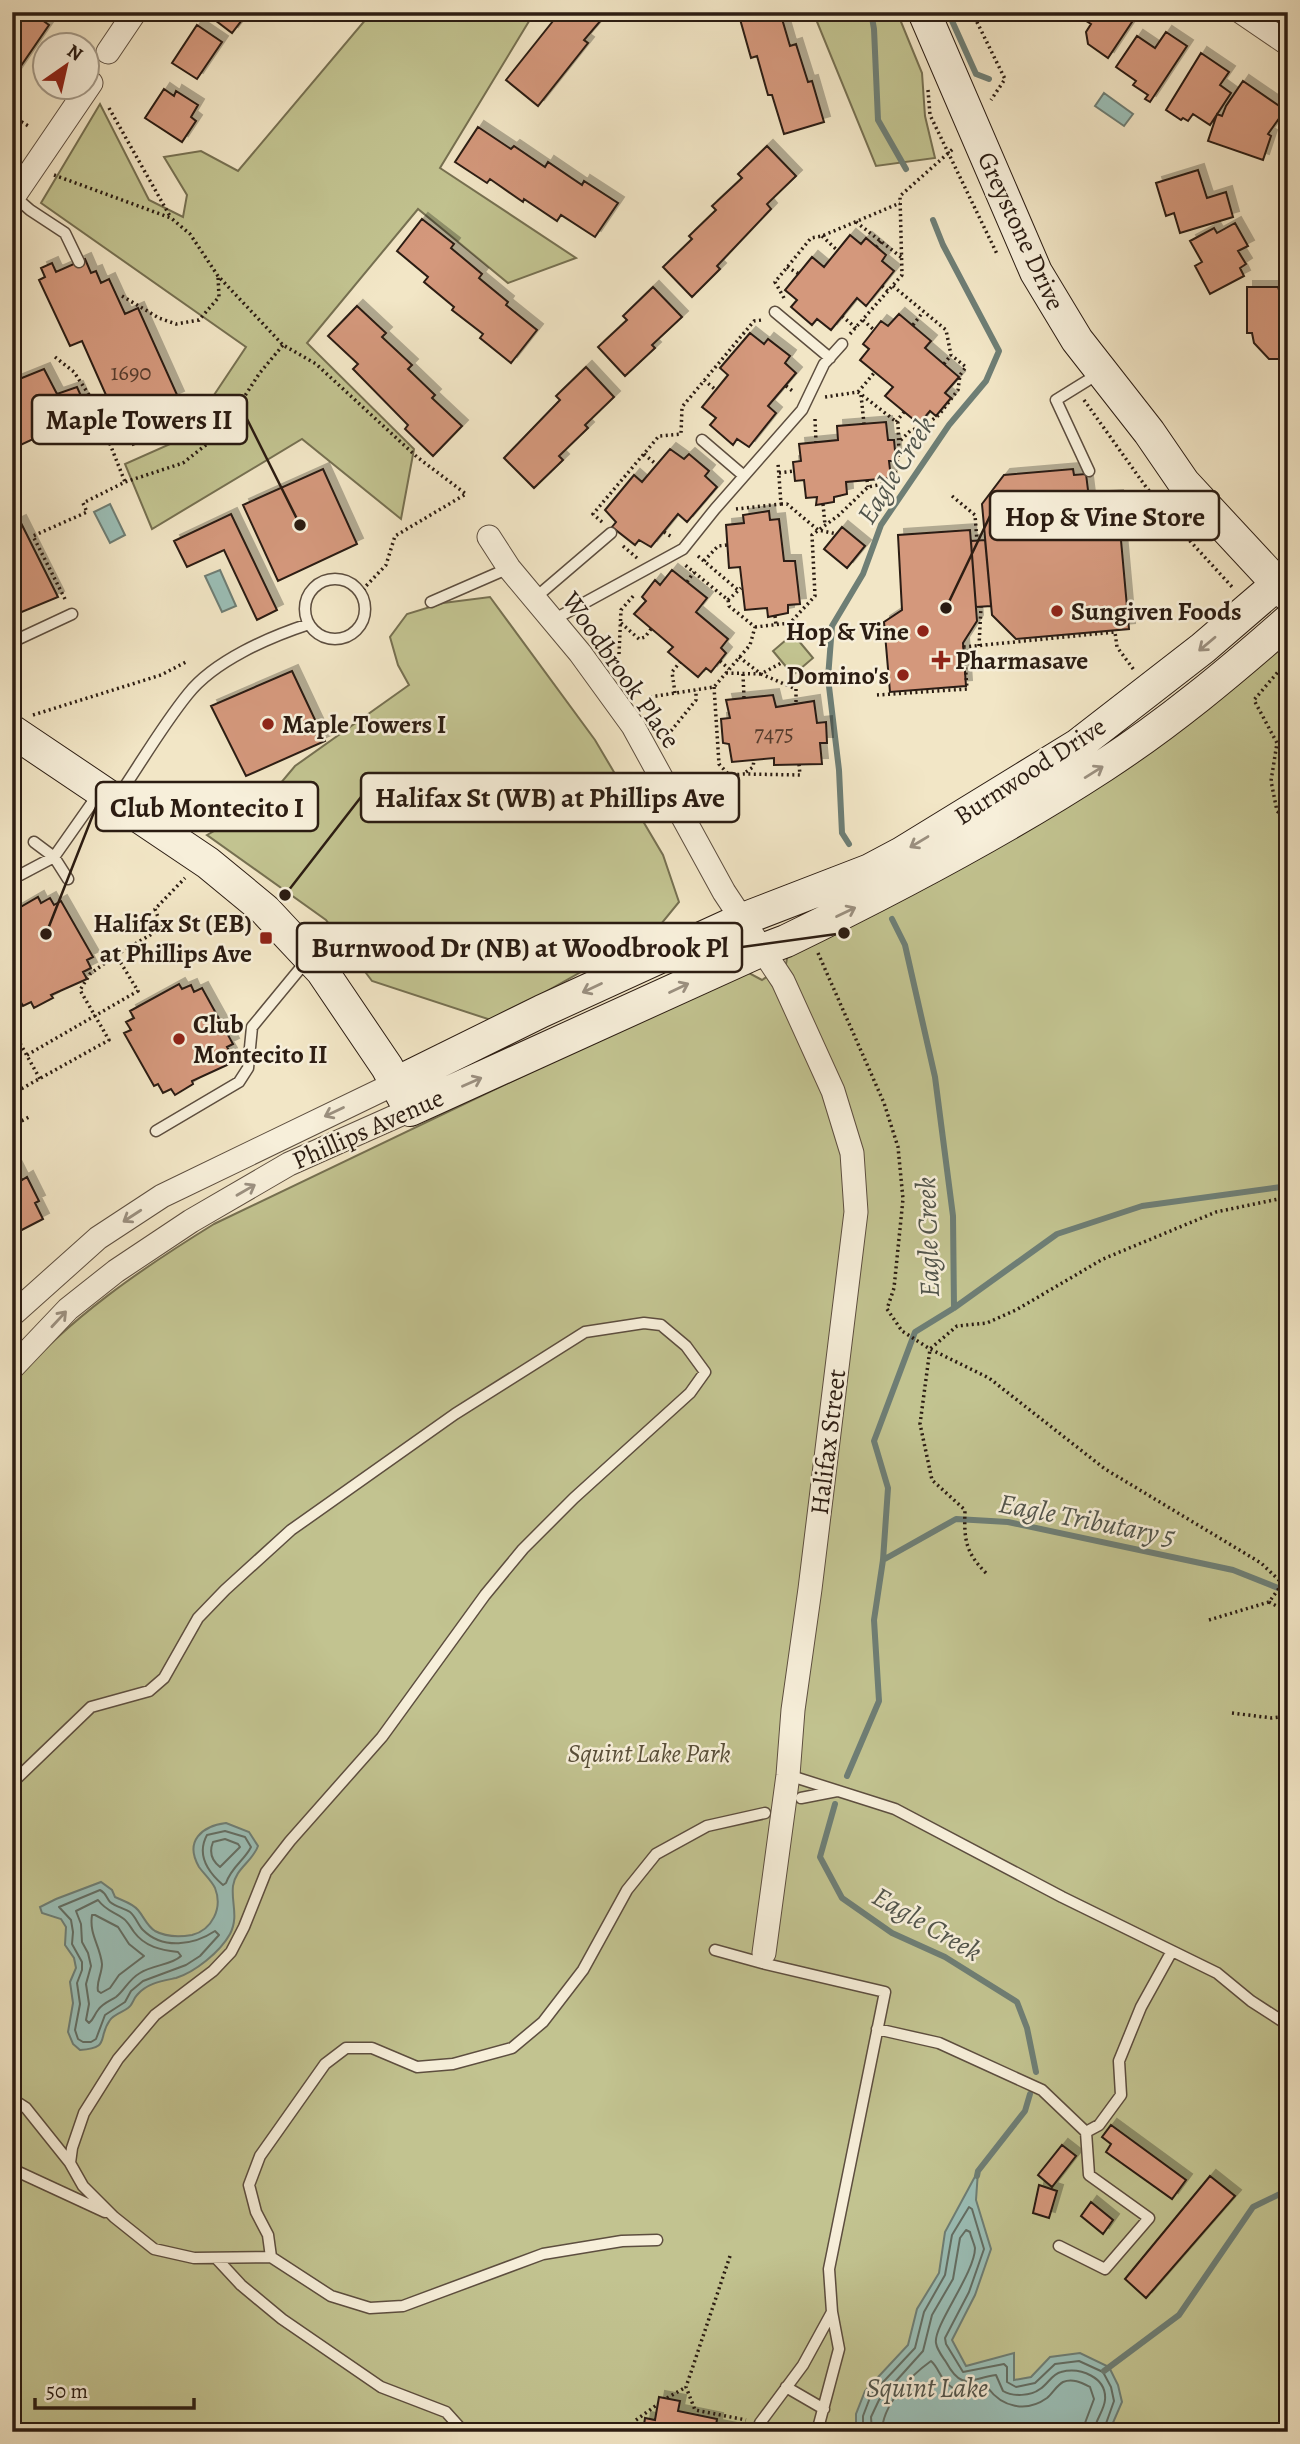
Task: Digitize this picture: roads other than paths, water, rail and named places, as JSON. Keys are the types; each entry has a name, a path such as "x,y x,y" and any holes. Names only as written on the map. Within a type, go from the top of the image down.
{"street":[{"path":"108,52 135,12"},
{"name":"Greystone Drive","path":"924,12 1036,272 1077,341 1149,432 1184,483 1285,580"},
{"path":"1241,12 1288,44"},
{"path":"13,197 77,102"},
{"name":"Woodbrook Place","path":"489,537 509,568 553,620 633,726 723,892 762,950"},
{"name":"Burnwood Drive","path":"743,919 870,870 1021,781 1078,745 1285,580"},
{"name":"Burnwood Drive","path":"762,950 786,941 906,881 1036,808 1180,712 1288,621"},
{"path":"22,723 108,796 208,863 265,910 310,957 345,1003 403,1097"},
{"name":"Phillips Avenue","path":"12,1368 68,1309 116,1271 191,1221 403,1097 542,1011 743,919"},
{"name":"Phillips Avenue","path":"12,1315 98,1238 162,1196 762,950"},
{"name":"Halifax Street","path":"762,950 783,981 833,1091 852,1153 856,1212 793,1710 788,1775 763,1958"}],"lane":[{"path":"13,197 65,233 79,262"},
{"path":"775,312 830,358"},
{"path":"553,620 687,545 808,399 824,364 842,344"},
{"path":"1089,471 1056,400 1100,372"},
{"path":"702,440 744,476"},
{"path":"535,598 610,531"},
{"path":"431,602 509,568"},
{"path":"339,579 348,581 361,594 365,603 362,622 350,635 331,639 309,624 305,606 308,596 320,582 339,579"},
{"path":"12,642 72,614"},
{"path":"20,875 54,857 108,796 189,693 213,670 278,634 309,624"},
{"path":"34,842 54,857 68,879"},
{"path":"156,1131 239,1082 248,1068 252,1027 310,957"},
{"path":"12,1783 91,1707 149,1691 164,1678 198,1618 291,1530 455,1414 585,1332 644,1323 662,1325 686,1346 705,1372 690,1393 574,1498 531,1541 485,1595 382,1737 266,1872 244,1927 230,1952 213,1971 155,2015 118,2059 84,2112 70,2163"},
{"path":"788,1775 895,1808 1217,1973 1251,2001 1288,2025"},
{"path":"801,1798 839,1790"},
{"path":"271,2257 268,2235 256,2212 249,2185 260,2156 325,2064 346,2048 372,2048 418,2067 453,2064 512,2048 543,2022 583,1970 627,1889 656,1854 707,1826 765,1813"},
{"path":"715,1950 763,1958 884,1992 829,2269 832,2312 839,2349 817,2432"},
{"path":"1086,2132 1099,2125 1121,2095 1119,2061 1141,2007 1172,1951"},
{"path":"877,2029 939,2043 1042,2090 1086,2132 1089,2175 1149,2218 1105,2269 1059,2246"},
{"path":"12,2099 26,2108 70,2163 83,2186 114,2217 154,2249 194,2258 271,2257 331,2296 370,2308 404,2306 543,2254 622,2241 657,2240"},
{"path":"12,2169 114,2217"},
{"path":"216,2258 241,2285 282,2319 381,2386 446,2412 464,2432"},
{"path":"759,2428 803,2365 832,2312"},
{"path":"786,2387 824,2409"}],"water":[{"path":"1104,93 1133,114 1124,126 1095,106"},
{"path":"110,504 125,535 110,543 94,512"},
{"path":"220,570 236,606 222,612 205,576"},
{"path":"226,1823 249,1832 258,1846 234,1880 234,1922 230,1934 220,1948 199,1966 141,1991 130,2007 110,2020 100,2044 80,2050 73,2044 68,2032 73,2003 70,1982 76,1968 74,1958 65,1945 66,1927 61,1919 42,1913 40,1907 101,1882 112,1890 115,1897 136,1908 155,1931 178,1936 199,1932 214,1917 218,1903 212,1882 195,1858 195,1842 203,1831"},
{"name":"Squint Lake","path":"978,2171 976,2200 991,2249 975,2295 952,2340 966,2366 1014,2353 1014,2380 1031,2377 1050,2357 1080,2353 1109,2367 1118,2385 1122,2402 1109,2432 856,2432 856,2414 865,2391 908,2345 917,2309 939,2273 945,2232"}],"waterway":[{"name":"Eagle Creek","path":"871,12 878,120 906,169"},
{"path":"948,12 976,74 989,79"},
{"name":"Eagle Creek","path":"849,844 842,833 839,770 828,678 832,626 863,574 881,525 949,425 986,381 999,351 943,245 933,220"},
{"name":"Eagle Creek","path":"892,919 905,945 935,1077 953,1216 954,1308"},
{"name":"Eagle Creek","path":"847,1776 879,1701 874,1620 883,1560 888,1488 874,1441 915,1332 954,1308 1057,1234 1142,1206 1288,1186"},
{"name":"Eagle Tributary 5","path":"883,1560 956,1519 1008,1522 1233,1570 1288,1592"},
{"name":"Eagle Creek","path":"835,1804 820,1857 842,1898 892,1933 945,1957 1017,2002 1027,2028 1036,2072"},
{"name":"Eagle Creek","path":"977,2176 978,2171 1025,2111 1030,2094"},
{"path":"1104,2371 1179,2315 1253,2207 1288,2190"}],"place":[{"name":"Maple Towers II","path":"300,525"},
{"name":"Hop & Vine Store","path":"946,608"},
{"name":"Sungiven Foods","path":"1057,611"},
{"name":"Hop & Vine","path":"923,631"},
{"name":"Pharmasave","path":"941,660"},
{"name":"Domino's","path":"903,675"},
{"name":"Maple Towers I","path":"268,724"},
{"name":"Halifax St (WB) at Phillips Ave","path":"285,895"},
{"name":"Burnwood Dr (NB) at Woodbrook Pl","path":"844,933"},
{"name":"Club Montecito I","path":"46,934"},
{"name":"Halifax St (EB) at Phillips Ave","path":"266,938"},
{"name":"Club Montecito II","path":"179,1039"}],"park label":[{"name":"Squint Lake Park","path":"649,1753"}]}
